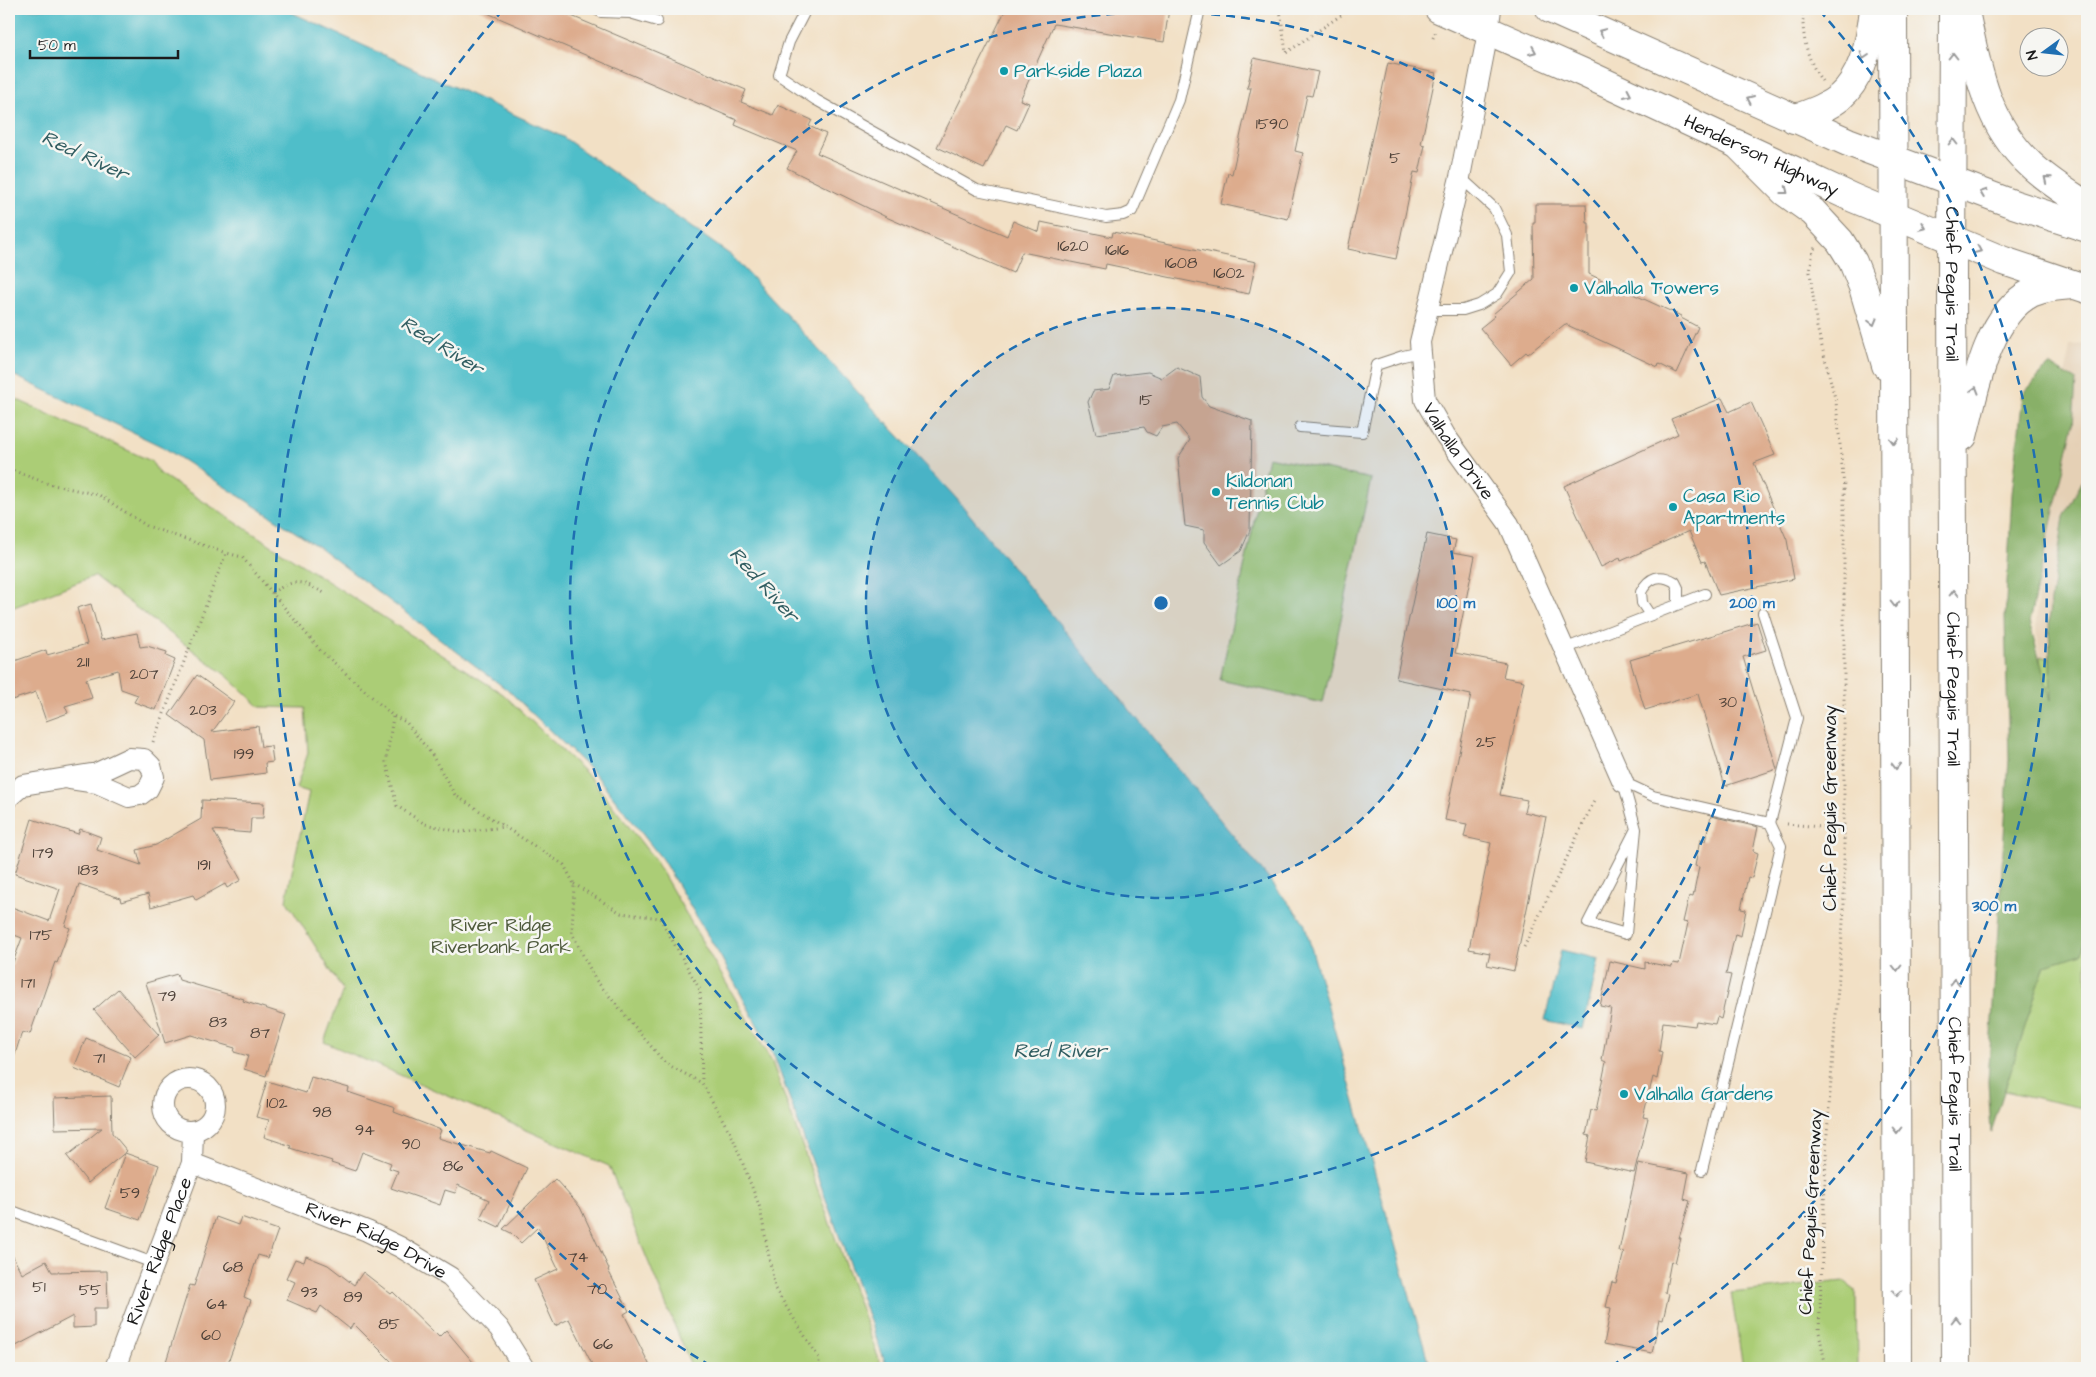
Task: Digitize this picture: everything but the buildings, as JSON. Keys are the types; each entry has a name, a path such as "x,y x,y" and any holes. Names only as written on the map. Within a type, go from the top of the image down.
{"main road":[{"name":"Henderson Highway","path":"1439,9 1489,20 1584,73 1894,216 2004,261 2080,287"},
{"path":"1550,9 1794,119 1952,181 2087,228"},
{"path":"1794,119 1829,104 1840,97 1853,82 1865,52 1874,9"},
{"path":"1893,9 1897,1368"},
{"name":"Chief Peguis Trail","path":"1953,9 1952,239 1956,1368"},
{"path":"1964,9 1978,76 1990,107 2006,135 2022,156 2044,177 2087,206"},
{"path":"1738,145 1784,192 1801,202 1818,216 1847,250 1863,287 1894,393"},
{"path":"1954,471 1984,360 2005,317 2013,307 2030,294 2041,289 2080,287"}],"street":[{"name":"Valhalla Drive","path":"1489,20 1460,177 1420,342 1425,400 1445,434 1508,524 1623,782"},
{"path":"9,797 23,785 37,781 70,779 108,770 128,758 144,760 151,766 154,777 148,789 140,795 129,797 97,783 70,779"},
{"name":"River Ridge Place","path":"115,1368 156,1264 192,1162 193,1131"},
{"name":"River Ridge Drive","path":"192,1162 367,1231 400,1246 450,1277 499,1328 524,1368"}],"lane":[{"path":"594,9 601,12 630,13 657,21"},
{"path":"806,9 789,42 779,74 816,100 977,190 1106,216 1123,215 1132,211 1179,100 1200,9"},
{"path":"1427,310 1463,310 1479,305 1497,294 1511,272 1507,235 1494,208 1460,177"},
{"path":"1300,427 1362,432 1376,365 1421,352"},
{"path":"1650,615 1642,603 1641,592 1650,579 1660,576 1675,582 1678,588 1678,604"},
{"path":"1564,649 1705,594"},
{"path":"1702,1170 1781,846 1770,823 1797,718 1763,613"},
{"path":"1623,782 1653,796 1770,823"},
{"path":"1623,782 1636,828 1626,934 1588,924 1636,828"},
{"path":"9,1210 156,1264"}],"path":[{"path":"1280,9 1286,53 1350,9"},
{"path":"1804,9 1802,23 1807,54 1825,87"},
{"name":"Chief Peguis Greenway","path":"1813,250 1810,272 1817,328 1836,402 1844,486 1844,909 1827,1133 1821,1261 1819,1332 1826,1368"},
{"path":"9,470 49,484 99,495 147,526 242,557 320,650 393,716 406,722 432,755 455,795 564,865 574,884 621,914 660,918 700,990 702,1083 733,1138 760,1208 775,1289 818,1358 819,1368"},
{"path":"144,760 156,735 226,553"},
{"path":"272,593 285,584 304,582 326,594"},
{"path":"393,716 386,762 397,806 425,824 460,832 506,827"},
{"path":"1524,947 1595,799"},
{"path":"1770,823 1844,829"},
{"path":"574,884 572,933 594,979 665,1063 702,1083"}],"shaded area":[{"path":"2087,344 2087,668 2040,656 2036,631 2039,548 2044,504 2070,345"}],"green space":[{"path":"2049,365 2076,380 2073,426 2029,622 2051,700 2049,614 2064,517 2087,472 2087,931 2082,954 2045,965 1991,1132 1988,1081 2009,759 2005,618 2012,494 2023,394"},
{"name":"River Ridge Riverbank Park","path":"9,396 151,461 159,473 503,694 590,777 655,860 772,1062 882,1368 692,1368 609,1166 324,1042 343,990 286,900 309,792 296,788 308,753 305,708 260,707 227,676 94,576 9,609"},
{"path":"1268,457 1371,479 1323,703 1220,680"},
{"path":"2040,656 2087,668 2087,1109 2005,1091 2030,968 2044,812"},
{"path":"1844,1281 1856,1290 1857,1368 1743,1368 1731,1293"}],"water":[{"name":"Red River","path":"9,9 284,9 563,137 732,256 956,498 1304,922 1430,1368 887,1368 774,1056 722,959 662,859 596,775 510,692 320,548 163,447 9,373"},
{"path":"1561,950 1599,959 1583,1029 1545,1020"}],"place":[{"name":"Parkside Plaza","path":"1004,71"},
{"name":"Valhalla Towers","path":"1574,288"},
{"name":"Kildonan Tennis Club","path":"1216,492"},
{"name":"Casa Rio Apartments","path":"1673,507"},
{"name":"Valhalla Gardens","path":"1624,1094"}]}
